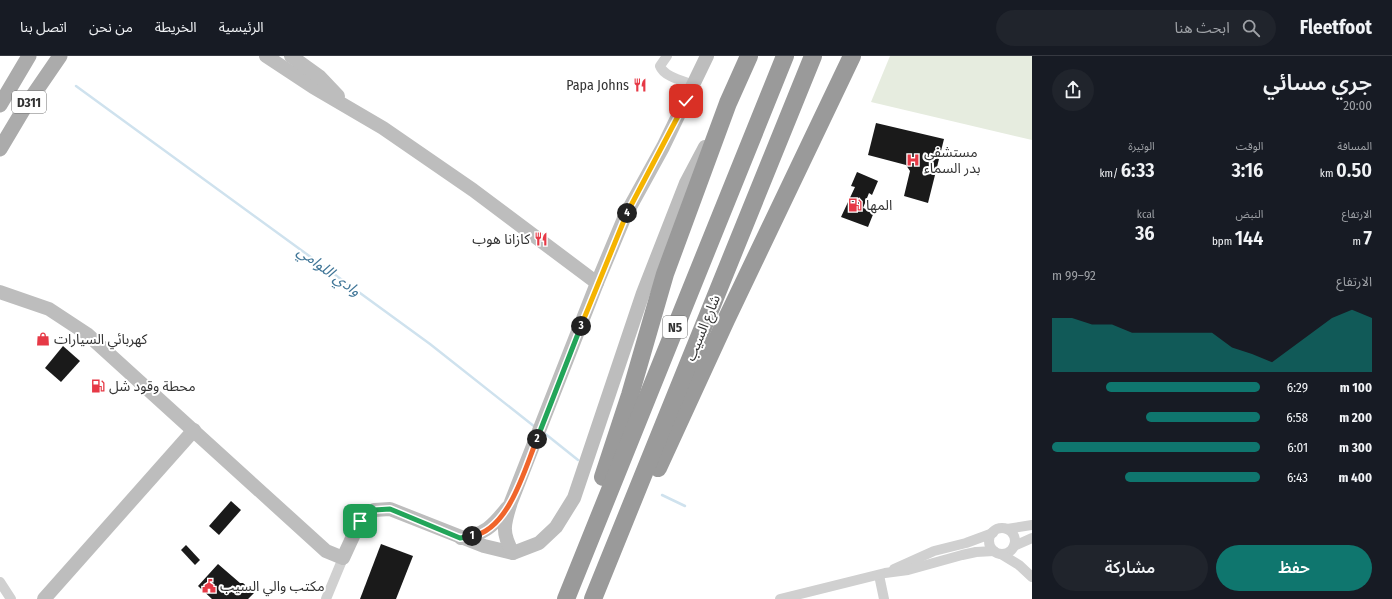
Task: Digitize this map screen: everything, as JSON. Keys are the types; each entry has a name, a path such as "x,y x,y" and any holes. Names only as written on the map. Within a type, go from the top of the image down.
{"highway":[{"path":"560,599 630,395 665,274 728,103 748,56"},
{"name":"شارع السيب","path":"566,599 786,56"},
{"name":"شارع السيب","path":"593,599 813,56"},
{"path":"604,571 651,484 726,320 852,56"}],"main road":[{"name":"D311","path":"0,105 29,56"},
{"name":"D311","path":"0,149 25,107 60,56"}],"street":[{"path":"266,56 313,87 383,128 473,190 597,283"},
{"path":"290,56 320,78 353,110"},
{"path":"667,56 660,66 661,70 670,76 694,85"},
{"path":"513,553 506,541 504,532 512,502 597,283 625,216 694,85 707,56"},
{"path":"326,599 360,521 374,510 390,509 460,538 513,553 539,543 556,527 574,498 643,294 686,183 728,103"},
{"path":"0,292 49,309 88,334 326,551 343,558"},
{"path":"44,599 194,430"},
{"path":"460,538 477,535 488,529 512,502"},
{"path":"882,574 934,551 966,543 1000,529 1007,530 1032,525"},
{"path":"1007,530 1014,535 1013,548 1019,565"},
{"path":"993,533 990,544 998,553 1019,565 1032,577"},
{"path":"780,599 882,574 908,570 976,552 998,553 1013,548 1032,538"},
{"path":"882,574 884,599"},
{"path":"0,582 11,599"}],"shaded area":[{"path":"890,56 1032,56 1032,140 871,102"}],"building":[{"name":"مستشفى بدر السماء","path":"876,123 944,139 928,203 904,196 910,171 906,165 868,155"},
{"name":"المها","path":"857,172 878,181 872,195 869,193 863,208 874,212 868,227 841,217 855,187 851,186"},
{"path":"63,346 80,361 61,382 45,368"},
{"path":"231,501 241,510 219,535 209,526"},
{"path":"381,544 413,556 396,599 360,599"},
{"path":"186,545 200,560 195,565 181,550"},
{"path":"218,564 254,593 248,599 212,599 198,586"}],"waterway":[{"name":"وادي اللوامي","path":"76,86 430,344 535,427"},
{"name":"وادي اللوامي","path":"543,432 578,460"},
{"name":"وادي اللوامي","path":"662,495 685,506"}],"place":[{"name":"Papa Johns","path":"640,85"},
{"name":"مستشفى بدر السماء","path":"913,160"},
{"name":"المها","path":"855,205"},
{"name":"كازانا هوب","path":"541,239"},
{"name":"كهربائي السيارات","path":"43,339"},
{"name":"محطة وقود شل","path":"98,386"},
{"name":"مكتب والي السيب","path":"209,586"}],"route":[{"path":"360,521 374,510 390,509 460,538 477,535 488,529 512,502 558,387 597,283 625,216 663,147 686,101"}]}
